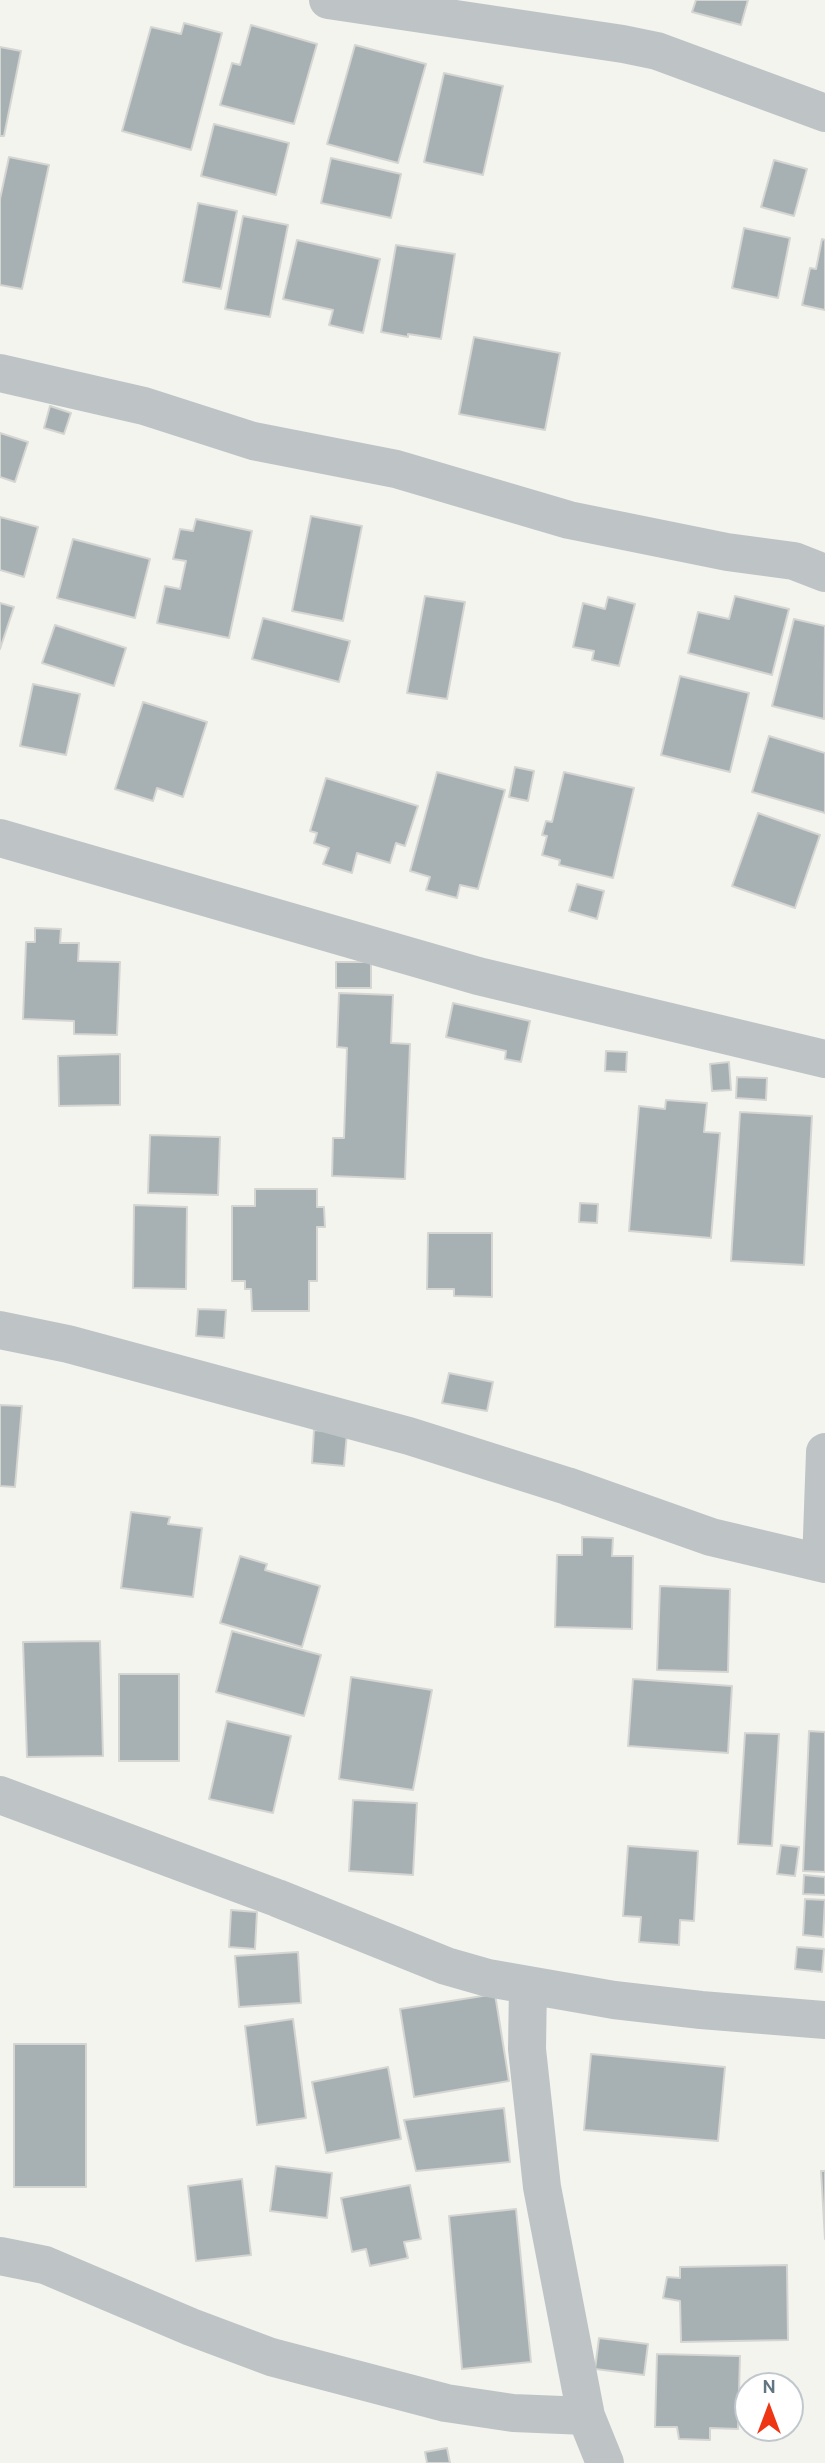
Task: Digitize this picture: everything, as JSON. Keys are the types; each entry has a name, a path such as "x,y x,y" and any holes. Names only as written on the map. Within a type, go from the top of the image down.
{"street":[{"path":"328,0 657,51 825,113"},
{"path":"0,373 144,406 253,441 396,469 569,520 727,552 794,561 825,573"},
{"path":"0,838 478,976 824,1054"},
{"path":"0,1329 68,1344 410,1436 711,1536 823,1564 825,1452"},
{"path":"0,1795 277,1898 446,1966 488,1978 614,2000 825,2020"},
{"path":"528,1985 527,2049 542,2187 586,2416 605,2463"},
{"path":"0,2256 45,2265 191,2327 271,2357 446,2403 513,2413 586,2416"}],"building":[{"path":"696,0 748,0 741,25 692,12"},
{"path":"184,23 222,33 191,150 122,131 151,27 181,34"},
{"path":"251,25 317,44 294,124 220,105 232,63 240,65"},
{"path":"355,45 426,64 398,163 327,144"},
{"path":"0,47 21,51 4,136 0,136"},
{"path":"444,73 503,86 483,175 424,162"},
{"path":"214,124 289,143 276,195 201,176"},
{"path":"9,157 49,165 22,289 0,285 0,199"},
{"path":"331,158 401,174 391,218 321,203"},
{"path":"774,160 807,169 794,216 761,207"},
{"path":"198,203 237,211 221,289 183,282"},
{"path":"243,216 288,225 270,317 225,309"},
{"path":"744,228 790,238 778,298 732,288"},
{"path":"822,239 825,240 825,310 802,305 810,268 816,269"},
{"path":"297,240 380,259 363,333 329,325 333,310 283,299"},
{"path":"396,245 455,254 441,339 381,332"},
{"path":"474,337 560,353 545,430 459,414"},
{"path":"50,406 71,413 64,434 44,428"},
{"path":"0,433 28,442 15,482 0,477"},
{"path":"311,516 362,526 343,621 292,611"},
{"path":"0,517 38,527 24,577 0,570"},
{"path":"196,519 252,531 229,638 157,623 165,586 180,589 186,561 173,559 180,529 193,531"},
{"path":"73,539 150,559 135,618 57,598"},
{"path":"425,596 465,602 447,699 407,693"},
{"path":"735,596 789,609 772,675 688,653 698,612 729,619"},
{"path":"608,597 635,604 619,666 592,660 594,651 573,647 583,603 605,609"},
{"path":"0,603 14,607 0,649"},
{"path":"263,618 350,641 339,682 252,659"},
{"path":"794,619 825,626 824,719 772,706"},
{"path":"55,625 126,648 114,686 42,663"},
{"path":"680,676 749,693 730,772 661,755"},
{"path":"33,684 80,694 66,755 20,746"},
{"path":"143,702 207,722 183,797 157,788 153,801 115,789"},
{"path":"769,736 825,753 825,813 752,792"},
{"path":"515,767 534,771 528,801 509,797"},
{"path":"437,772 505,790 478,889 460,885 457,898 426,890 430,877 410,871"},
{"path":"564,772 634,788 613,878 559,865 560,860 542,855 547,836 542,835 546,821 552,822"},
{"path":"326,778 418,806 405,846 396,843 390,863 357,853 352,873 323,864 329,848 314,843 317,833 310,831"},
{"path":"758,813 820,835 795,908 732,886"},
{"path":"577,884 604,891 597,919 569,911"},
{"path":"35,928 61,929 60,943 79,943 78,961 120,962 117,1035 74,1034 74,1021 23,1019 26,942 35,942"},
{"path":"336,962 371,962 371,988 336,988"},
{"path":"339,993 393,995 391,1043 410,1044 405,1179 332,1176 333,1138 344,1138 347,1048 337,1047"},
{"path":"453,1003 530,1021 521,1062 505,1059 506,1051 446,1037"},
{"path":"606,1051 627,1052 626,1072 605,1071"},
{"path":"120,1054 120,1105 59,1106 58,1056"},
{"path":"729,1062 731,1090 712,1091 710,1064"},
{"path":"737,1077 767,1078 766,1100 736,1098"},
{"path":"666,1100 707,1103 704,1132 720,1133 711,1238 629,1231 639,1106 665,1109"},
{"path":"740,1112 812,1116 804,1265 731,1261"},
{"path":"150,1135 220,1137 218,1195 148,1193"},
{"path":"255,1189 317,1189 317,1207 324,1207 325,1227 317,1227 317,1281 309,1281 309,1311 252,1311 251,1289 245,1289 245,1281 232,1281 232,1206 255,1206"},
{"path":"580,1203 598,1204 597,1223 579,1222"},
{"path":"134,1205 187,1207 186,1289 133,1288"},
{"path":"428,1233 492,1233 492,1297 454,1296 454,1289 427,1289"},
{"path":"198,1309 226,1310 224,1338 196,1336"},
{"path":"449,1373 493,1382 487,1411 442,1403"},
{"path":"0,1405 22,1406 15,1487 0,1486"},
{"path":"314,1430 347,1433 344,1466 312,1463"},
{"path":"131,1512 170,1517 168,1524 202,1528 193,1597 121,1588"},
{"path":"582,1537 613,1538 612,1556 633,1556 632,1629 555,1627 557,1555 582,1555"},
{"path":"240,1556 267,1564 265,1570 320,1586 302,1647 220,1623"},
{"path":"660,1586 730,1589 728,1672 657,1670"},
{"path":"232,1631 321,1655 304,1716 216,1692"},
{"path":"100,1641 103,1756 27,1757 23,1642"},
{"path":"119,1674 179,1674 179,1761 119,1761"},
{"path":"351,1677 432,1690 413,1790 339,1779"},
{"path":"633,1679 732,1686 728,1753 628,1746"},
{"path":"227,1721 291,1736 273,1813 209,1799"},
{"path":"809,1731 825,1732 825,1872 803,1871"},
{"path":"745,1733 779,1734 772,1846 738,1844"},
{"path":"353,1800 417,1803 413,1875 349,1871"},
{"path":"781,1845 799,1847 795,1876 777,1874"},
{"path":"628,1846 698,1851 694,1921 680,1920 679,1945 639,1942 641,1917 623,1916"},
{"path":"804,1875 825,1877 825,1895 803,1894"},
{"path":"805,1899 825,1900 823,1937 803,1935"},
{"path":"231,1910 257,1912 255,1949 229,1947"},
{"path":"797,1947 824,1949 822,1972 795,1969"},
{"path":"298,1952 301,2003 239,2007 235,1956"},
{"path":"495,1994 509,2081 414,2097 400,2009"},
{"path":"293,2019 306,2118 257,2125 245,2026"},
{"path":"14,2044 86,2044 86,2187 14,2187"},
{"path":"591,2054 725,2067 718,2141 584,2130"},
{"path":"388,2067 401,2139 326,2153 312,2082"},
{"path":"504,2108 510,2162 416,2171 404,2120"},
{"path":"276,2166 332,2173 327,2218 270,2211"},
{"path":"821,2171 825,2171 825,2239"},
{"path":"242,2179 251,2255 196,2261 188,2186"},
{"path":"410,2185 421,2239 404,2242 408,2258 370,2266 366,2249 352,2252 341,2198"},
{"path":"516,2209 531,2362 462,2369 449,2216"},
{"path":"787,2265 788,2340 681,2342 680,2301 663,2298 667,2277 680,2278 680,2267"},
{"path":"599,2338 648,2344 644,2375 595,2369"},
{"path":"657,2354 740,2356 740,2372 734,2372 734,2429 710,2428 710,2440 679,2439 677,2427 655,2427"},
{"path":"447,2448 450,2463 427,2463 425,2452"}]}
